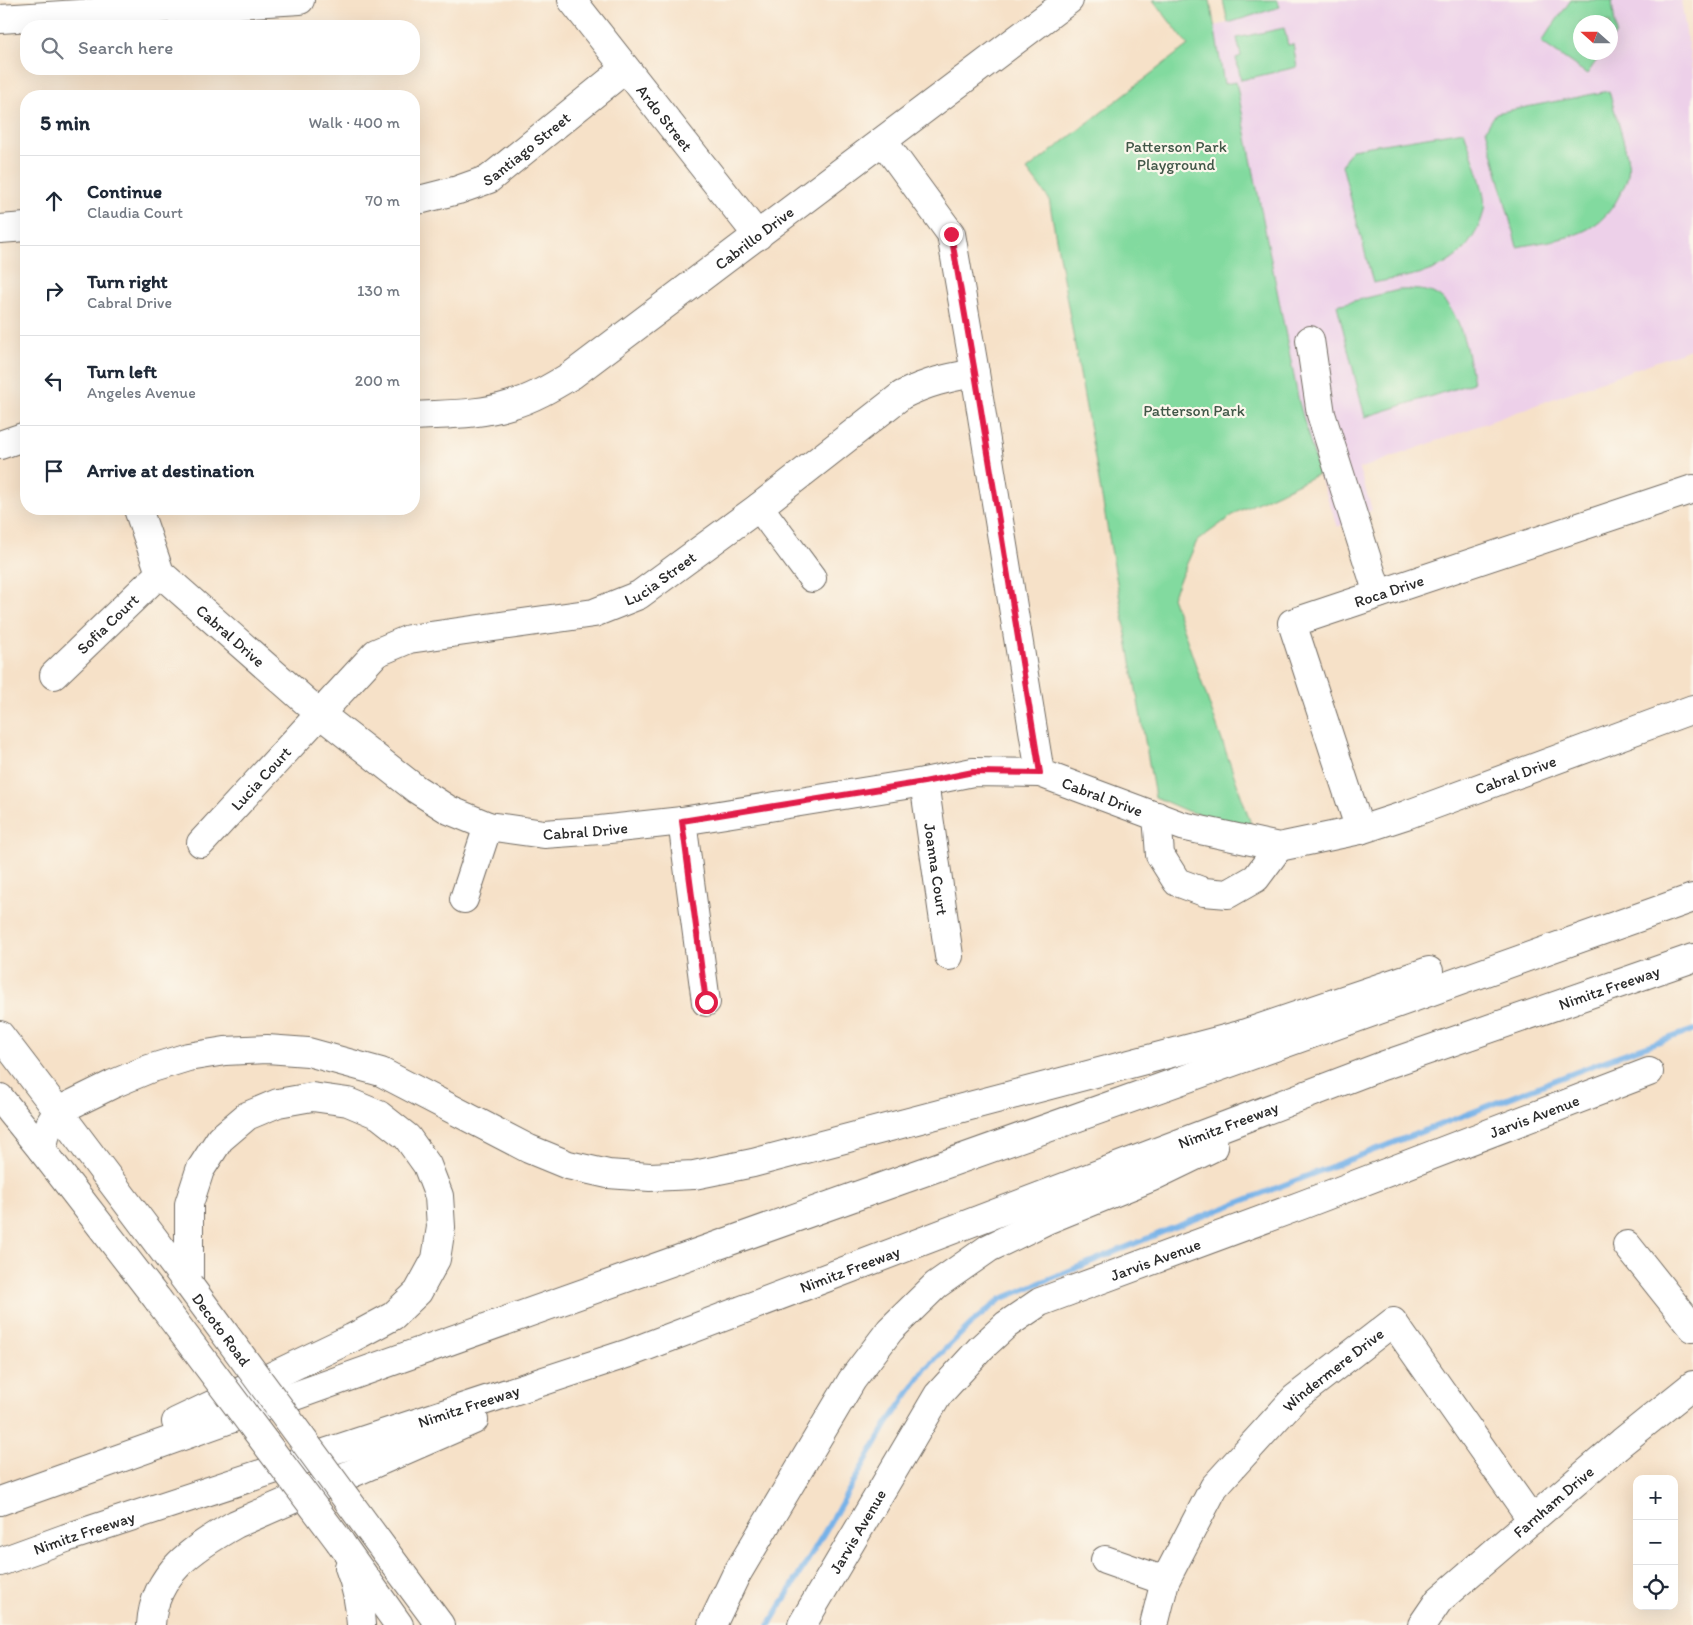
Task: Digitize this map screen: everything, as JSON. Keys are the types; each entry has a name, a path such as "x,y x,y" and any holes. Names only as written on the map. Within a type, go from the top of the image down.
{"main road":[{"path":"0,19 300,0"},
{"name":"Ardo Street","path":"572,0 758,236"},
{"name":"Cabrillo Drive","path":"420,416 472,413 509,406 543,393 572,375 1069,0"},
{"name":"Santiago Street","path":"420,199 489,180 626,69"},
{"path":"883,141 951,234 1040,773"},
{"path":"0,229 20,227"},
{"path":"1310,340 1321,414 1378,594"},
{"name":"Lucia Street","path":"320,714 376,653 409,639 594,613 639,595 759,507 902,395 925,384 949,377 975,373"},
{"path":"0,444 20,438"},
{"name":"Roca Drive","path":"1360,830 1292,623 1693,489"},
{"path":"759,507 812,578"},
{"name":"Cabral Drive","path":"140,515 160,573 320,714 416,789 450,810 488,826 544,834 682,821 924,782 973,772 1040,773 1182,826 1279,847 1360,830 1406,816 1693,709"},
{"name":"Sofia Court","path":"54,675 160,573"},
{"name":"Lucia Court","path":"201,843 320,714"},
{"name":"Joanna Court","path":"924,782 949,956"},
{"name":"Cabral Drive","path":"1157,816 1160,855 1177,882 1204,892 1228,894 1256,878 1279,847"},
{"path":"682,821 706,1002"},
{"path":"464,899 488,826"},
{"path":"0,1501 1693,898"},
{"name":"Nimitz Freeway","path":"0,1562 66,1538 628,1352 1382,1066 1693,958"},
{"path":"42,1150 48,1128 58,1112 113,1084 149,1069 188,1057 225,1051 267,1049 308,1052 381,1072 529,1149 568,1165 608,1174 650,1177 694,1175 753,1163 1240,1036 1453,963 1494,968"},
{"name":"Decoto Road","path":"0,1035 189,1285 440,1625"},
{"path":"712,1625 735,1577 852,1380 890,1330 936,1285 989,1248 1049,1218 1152,1177 1382,1066"},
{"name":"Jarvis Avenue","path":"802,1625 938,1395 981,1348 1006,1325 1040,1302 1302,1205 1649,1072"},
{"path":"48,1484 352,1338 393,1316 418,1292 436,1259 442,1227 440,1196 427,1164 407,1137 379,1115 348,1102 312,1097 278,1103 247,1116 220,1139 200,1170 189,1204 189,1285"},
{"name":"Decoto Road","path":"0,1098 158,1300 340,1542 398,1625"},
{"path":"1627,1245 1693,1328"},
{"name":"Windermere Drive","path":"1154,1625 1166,1581 1214,1487 1295,1398 1393,1322 1532,1520"},
{"path":"150,1625 158,1592 177,1564 205,1542 236,1524 628,1352"},
{"name":"Farnham Drive","path":"1422,1625 1439,1600 1622,1442 1693,1385"},
{"path":"340,1542 354,1578 361,1625"},
{"path":"1105,1560 1166,1581"}],"shaded area":[{"path":"1223,0 1681,0 1693,75 1693,348 1359,469 1372,510 1338,527 1319,474 1299,402 1236,82 1224,84 1214,26 1228,23"}],"green space":[{"name":"Patterson Park","path":"1153,0 1210,0 1224,84 1236,82 1299,402 1319,474 1237,512 1197,541 1172,597 1251,824 1187,811 1155,797 1049,199 1027,170 1188,45"},
{"path":"1223,0 1277,0 1280,7 1228,23"},
{"path":"1571,0 1612,0 1614,15 1573,15 1573,60 1597,60 1587,74 1541,42"},
{"path":"1284,28 1288,45 1293,44 1297,67 1241,80 1236,58 1241,56 1237,38"},
{"path":"1609,91 1624,144 1628,166 1627,179 1620,194 1611,209 1601,220 1589,228 1563,238 1517,247 1486,129 1496,113"},
{"path":"1464,131 1478,172 1484,197 1483,214 1477,230 1468,245 1446,264 1419,274 1373,283 1342,165 1352,149"},
{"path":"1399,290 1426,291 1438,296 1447,304 1460,329 1465,344 1473,383 1365,417 1337,305"}],"waterway":[{"path":"769,1625 887,1424 926,1368 975,1320 1001,1299 1170,1229 1620,1055 1693,1030"}],"route":[{"path":"706,1002 682,821 924,782 973,772 1040,773 951,234"}],"park label":[{"name":"Patterson Park Playground","path":"1176,155"}]}
